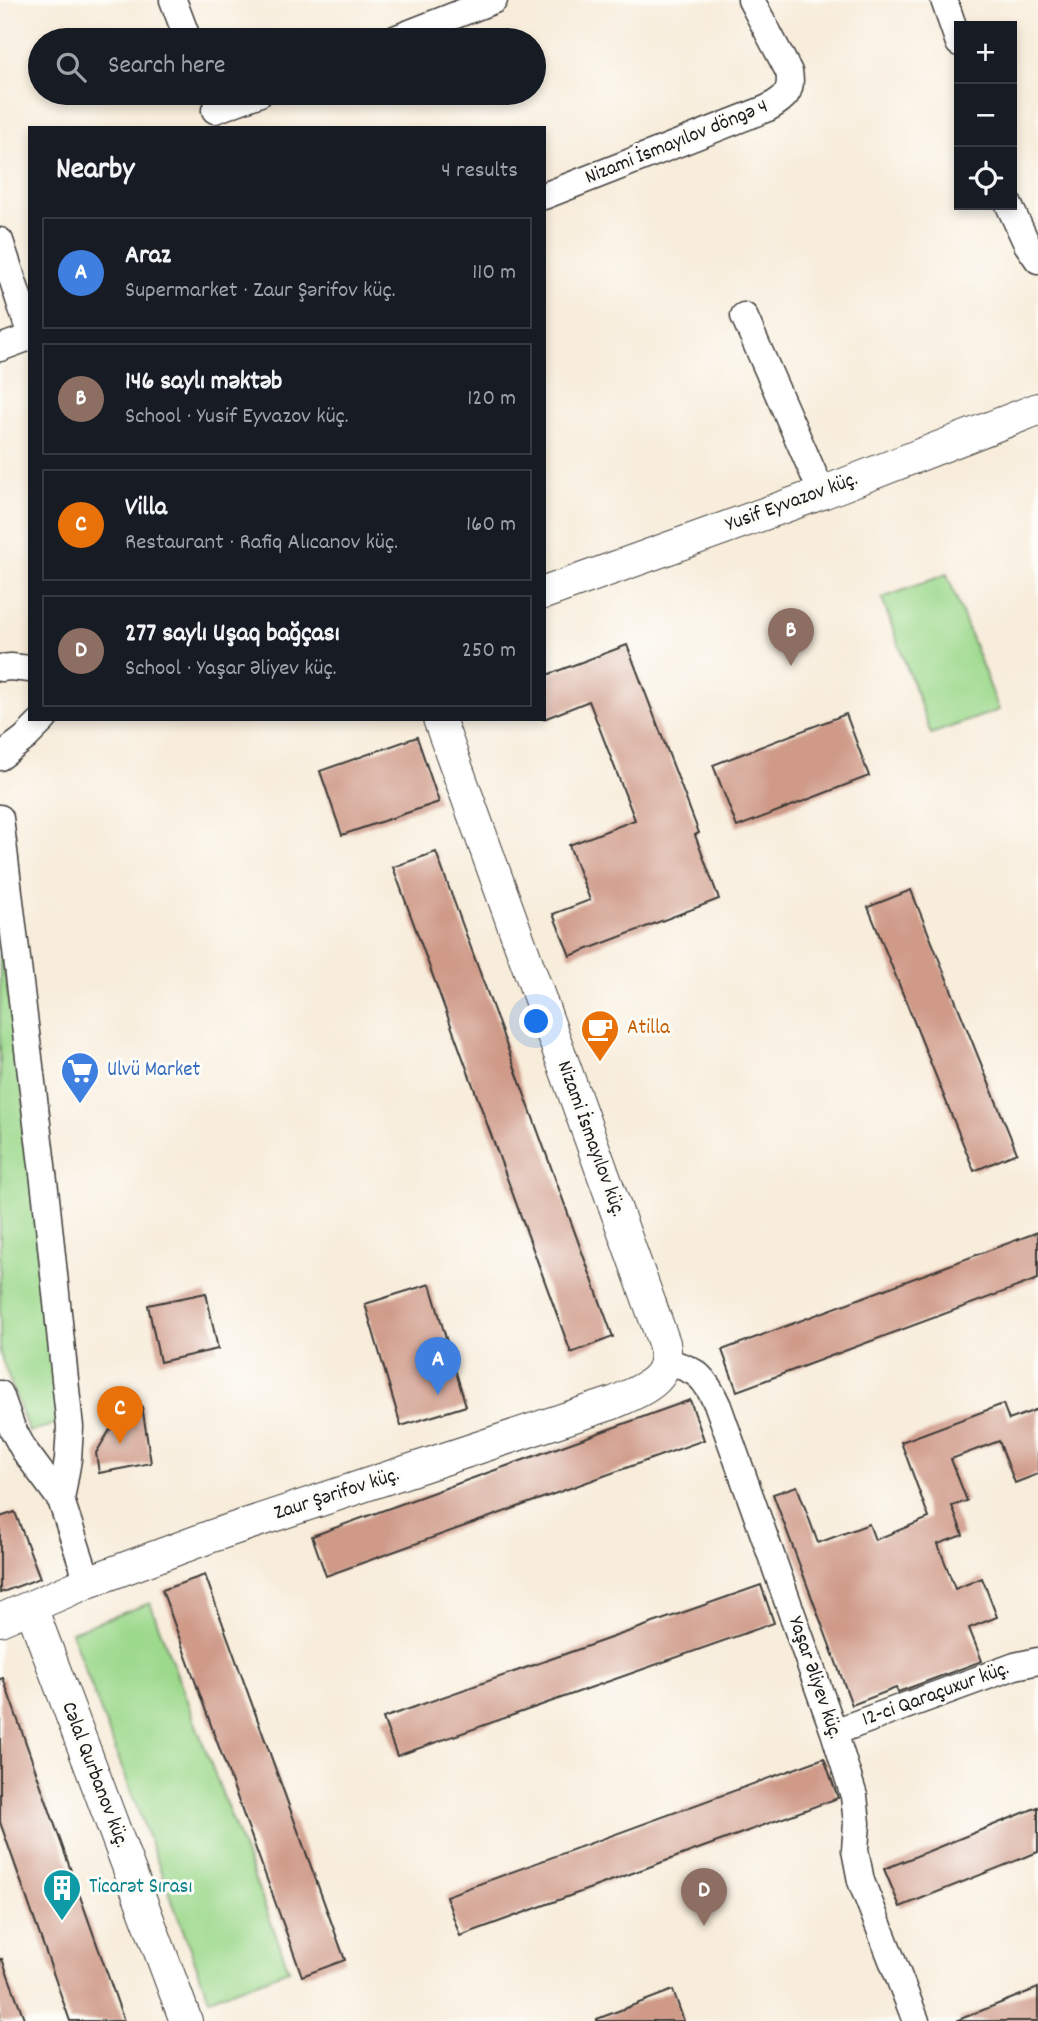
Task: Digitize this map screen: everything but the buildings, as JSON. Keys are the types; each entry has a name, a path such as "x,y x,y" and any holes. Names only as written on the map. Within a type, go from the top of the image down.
{"street":[{"path":"173,0 184,28"},
{"path":"423,28 494,0"},
{"name":"Nizami İsmayılov döngə 4","path":"546,195 783,100 789,92 789,72 751,0"},
{"path":"944,0 954,29"},
{"path":"1011,210 1027,244 1038,260"},
{"path":"0,241 28,329"},
{"path":"744,316 822,493"},
{"path":"0,348 28,336"},
{"name":"Yusif Eyvazov küç.","path":"546,592 822,493 1038,409"},
{"path":"0,668 28,669"},
{"path":"0,757 42,721"},
{"name":"Nizami İsmayılov küç.","path":"440,721 664,1343 666,1362"},
{"path":"0,818 46,1198 70,1427 61,1500"},
{"name":"Zaur Şərifov küç.","path":"0,1620 88,1582 212,1536 613,1403 638,1392 662,1372 666,1362"},
{"name":"Yaşar Əliyev küç.","path":"666,1362 686,1367 699,1375 718,1406 834,1732 854,1797 857,1823 855,1850 861,1881 916,2021"},
{"path":"0,1394 12,1428 24,1450 61,1500 88,1582"},
{"name":"Cəlal Qurbanov küç.","path":"31,1608 186,2021"},
{"name":"12-ci Qaraçuxur küç.","path":"834,1732 1015,1666 1038,1661"}],"green space":[{"path":"947,574 999,710 931,734 882,598"},
{"path":"0,937 23,1097 62,1422 29,1432 0,1354"},
{"path":"150,1603 289,1970 209,1999 71,1632"}],"place":[{"name":"146 saylı məktəb","path":"791,666"},
{"name":"Atilla","path":"600,1063"},
{"name":"Ulvü Market","path":"80,1105"},
{"name":"Araz","path":"438,1395"},
{"name":"Villa","path":"120,1444"},
{"name":"Ticarət Sırası","path":"62,1922"},
{"name":"277 saylı Uşaq bağçası","path":"704,1926"}]}
